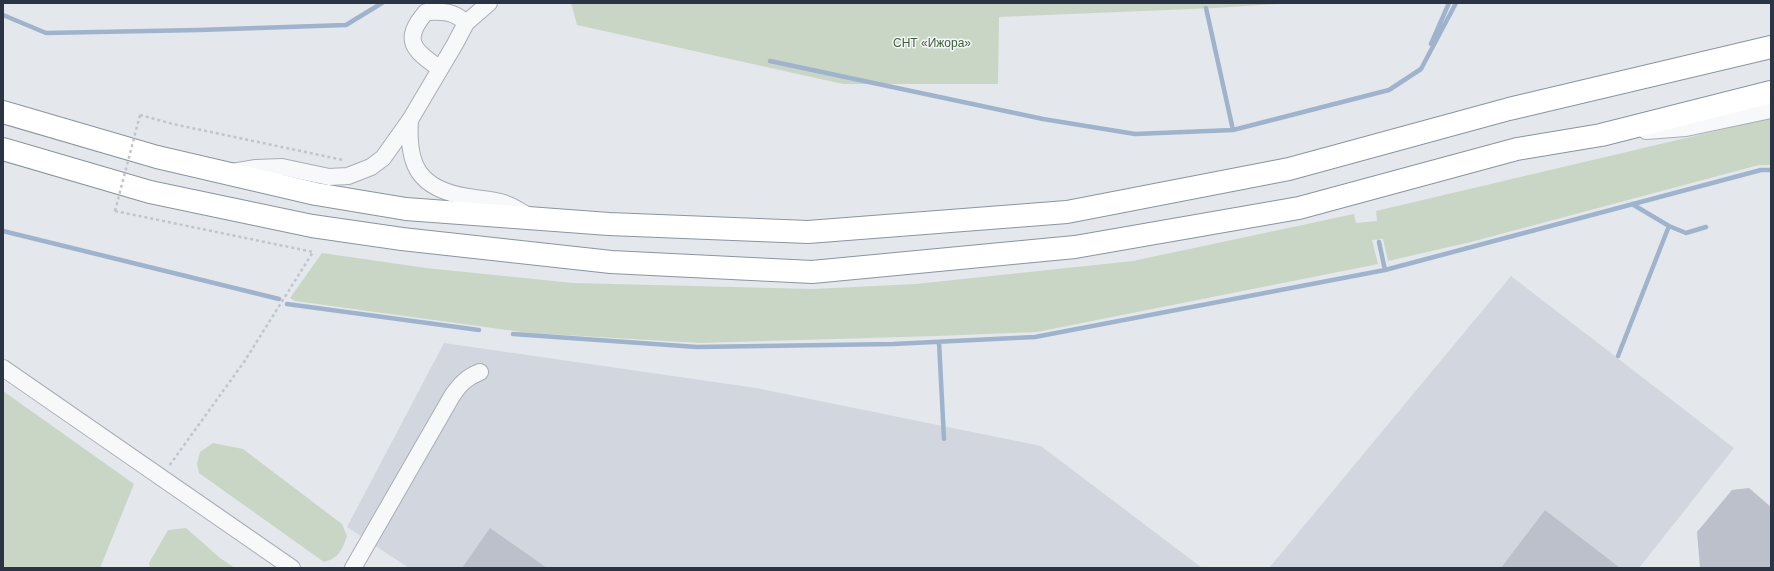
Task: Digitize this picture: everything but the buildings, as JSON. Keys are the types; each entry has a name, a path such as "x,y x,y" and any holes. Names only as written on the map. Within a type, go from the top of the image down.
{"highway":[{"path":"3,112 157,157 316,194 406,209 534,219 808,232 1067,212 1288,169 1509,109 1771,48"},
{"path":"3,149 150,192 219,208 327,228 402,239 611,262 812,272 1082,246 1299,208 1517,149 1601,135 1771,92"}],"street":[{"path":"225,173 256,168 276,167 329,177 348,176 360,172 383,158 410,120 456,44 466,23 489,3"},
{"path":"440,69 416,50 412,41 415,25 426,12 438,11 449,12 459,16 466,23"},
{"path":"1601,135 1686,128 1771,110"},
{"path":"410,120 410,151 418,172 427,183 460,196 504,203 534,219"},
{"path":"3,368 292,568"},
{"path":"353,568 452,396 460,384 469,376 480,372"}],"path":[{"path":"161,477 244,362 314,252 115,211 140,115 181,126 326,157 347,160"}],"shaded area":[{"path":"1511,276 1734,448 1639,568 1269,568"},
{"path":"444,343 756,388 1041,446 1202,568 409,568 347,527"}],"green space":[{"name":"СНТ «Ижора»","path":"571,3 1293,3 1215,8 999,17 998,84 843,84 577,25"},
{"path":"1771,118 1771,165 1759,165 1471,242 1388,261 1383,239 1372,240 1378,264 1037,332 700,343 529,333 295,301 290,298 322,253 426,268 573,283 813,289 916,284 1133,261 1354,214 1356,223 1377,221 1376,211"},
{"path":"3,391 134,484 100,568 3,568"},
{"path":"213,443 243,449 342,524 347,536 337,556 324,562 199,473 197,464 200,452"},
{"path":"186,528 220,558 235,568 150,568 149,563 168,530"}],"waterway":[{"path":"3,15 46,33 199,30 346,25 382,3"},
{"path":"1431,44 1449,3"},
{"path":"1233,130 1389,90 1421,69 1456,3"},
{"path":"770,61 1043,119 1135,134 1233,130 1206,8"},
{"path":"513,334 697,347 893,344 1035,337 1385,270 1761,170 1771,170"},
{"path":"1632,204 1669,226 1686,233 1706,227"},
{"path":"1618,356 1669,226"},
{"path":"3,231 279,299"},
{"path":"1379,242 1385,270"},
{"path":"287,304 479,330"},
{"path":"939,342 944,439"}]}
